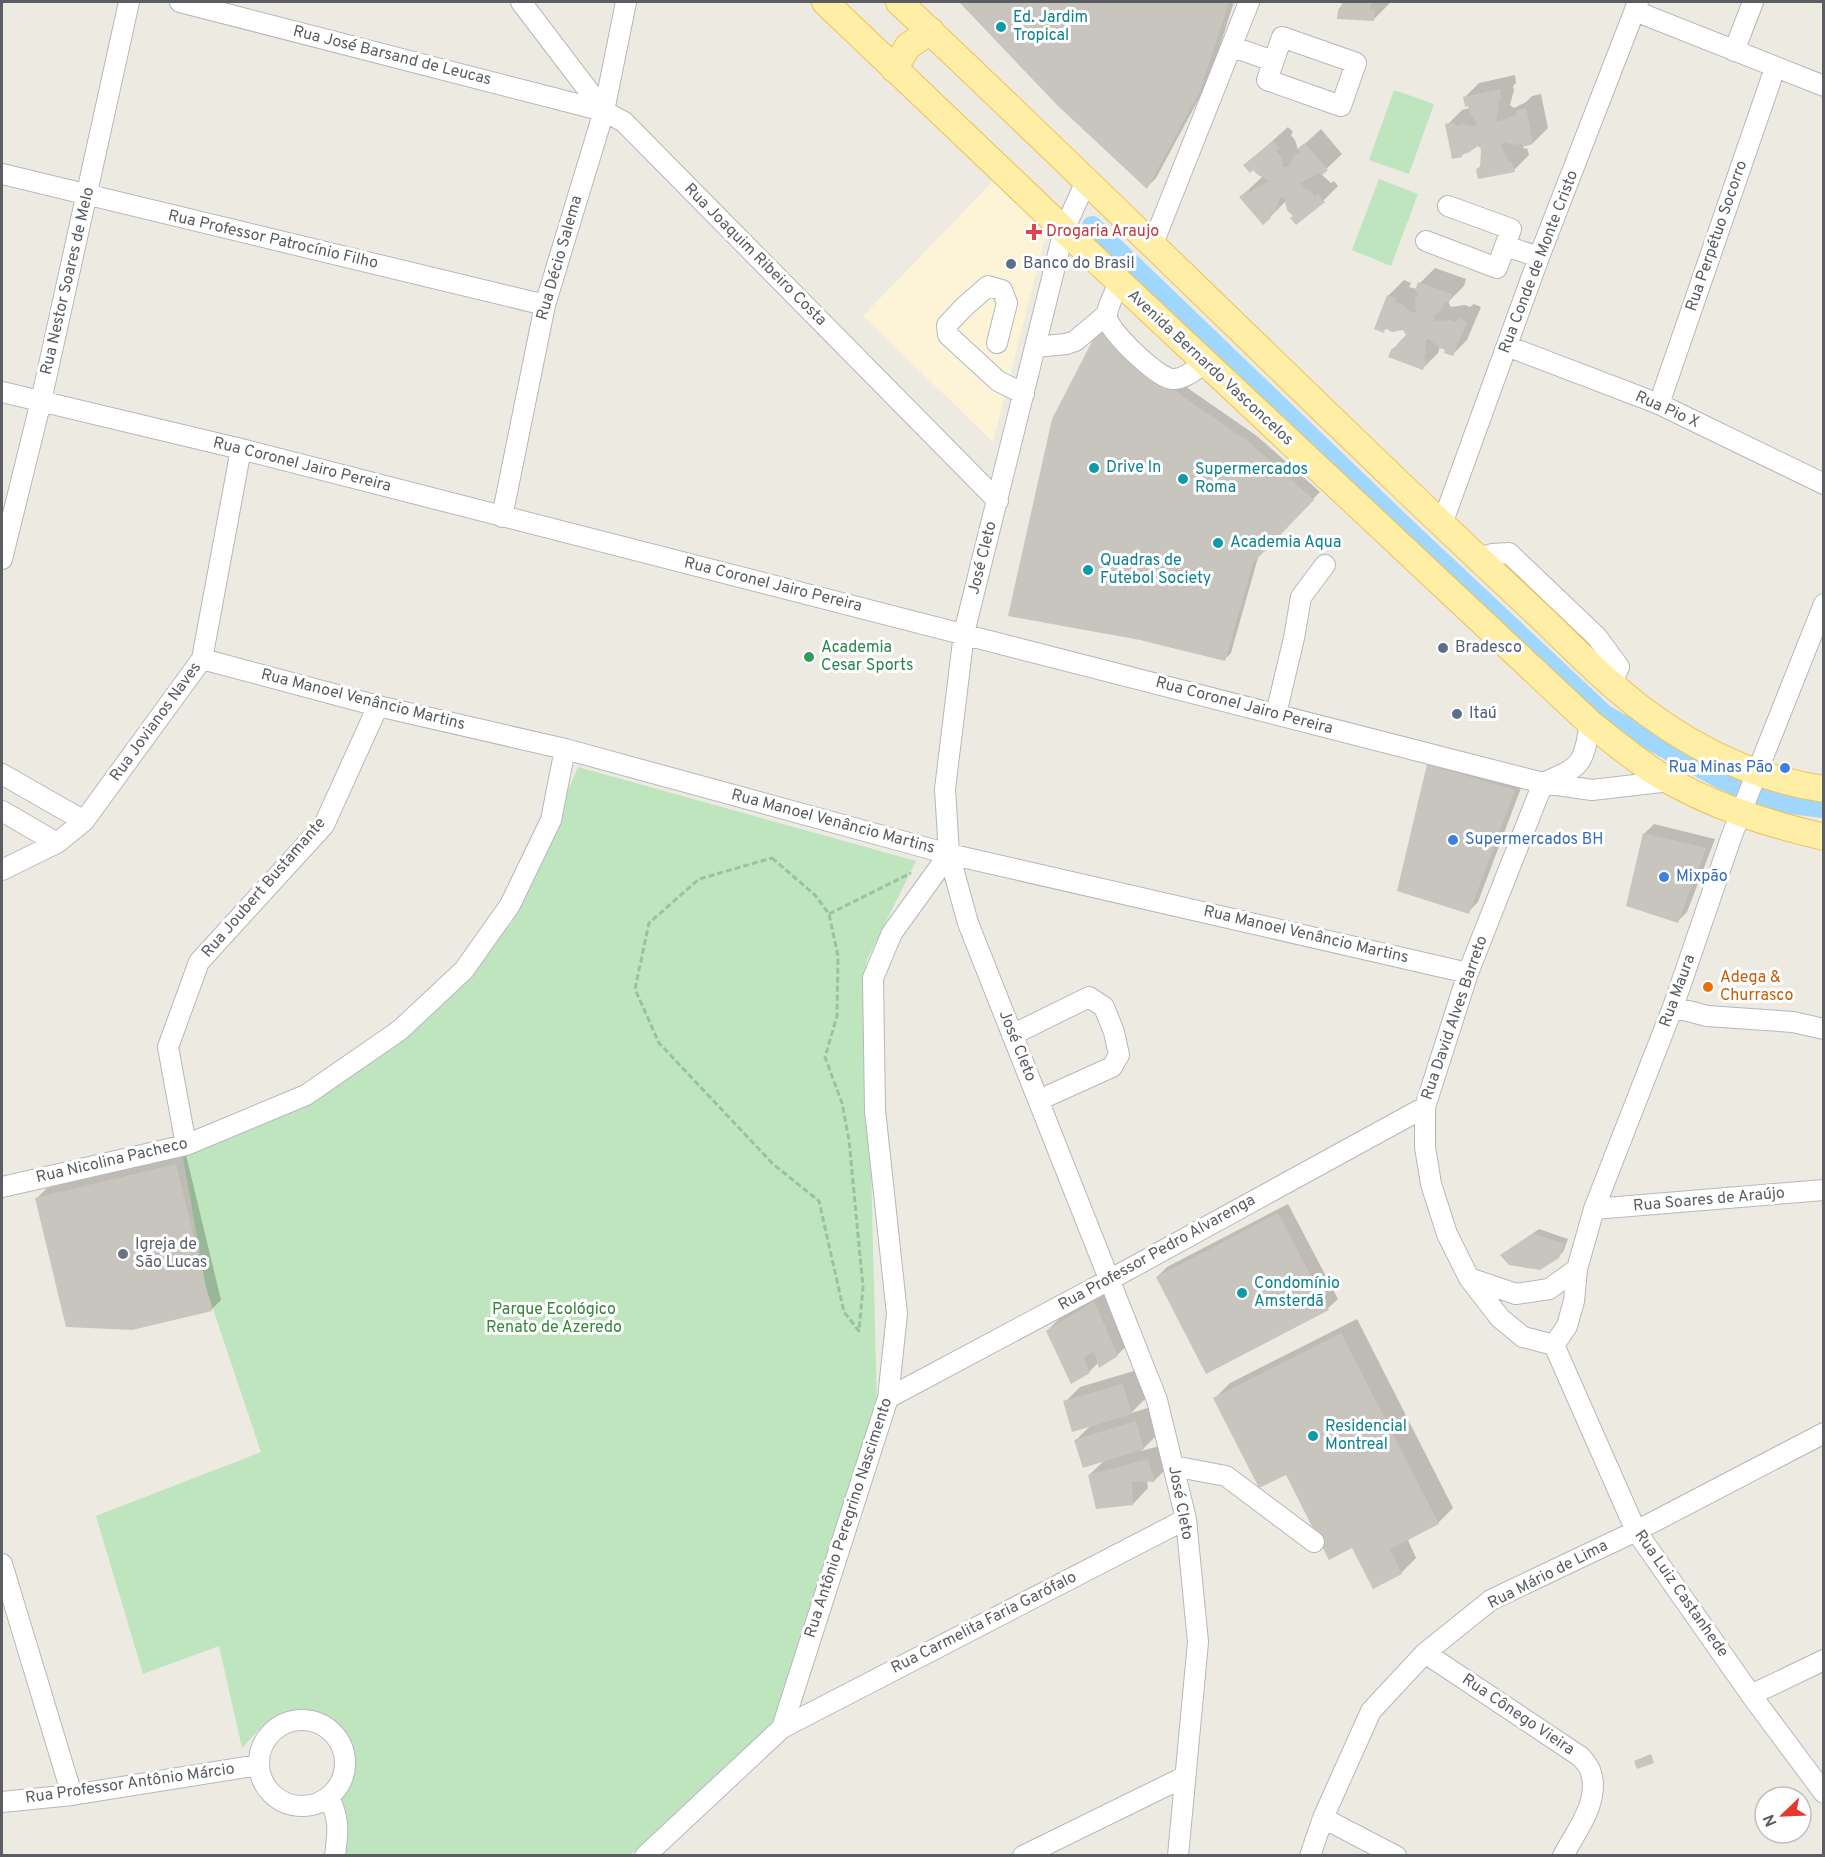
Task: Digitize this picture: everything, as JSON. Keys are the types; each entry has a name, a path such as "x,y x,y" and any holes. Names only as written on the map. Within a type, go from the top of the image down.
{"main road":[{"name":"Avenida Bernardo Vasconcelos","path":"825,2 1119,282 1590,723 1624,750 1670,781 1703,798 1741,814 1824,837"},
{"path":"899,2 1087,179 1152,246 1478,558 1557,616 1612,684 1678,734 1714,754 1796,785 1824,789"},
{"path":"894,69 908,46 931,31"}],"street":[{"name":"Rua Nestor Soares de Melo","path":"2,559 41,401 129,2"},
{"name":"Rua José Barsand de Leucas","path":"180,2 604,111"},
{"name":"Rua Joaquim Ribeiro Costa","path":"521,2 604,111 624,122 998,501"},
{"name":"Rua Décio Salema","path":"502,517 545,304 604,111 626,2"},
{"path":"1152,246 1249,2"},
{"path":"1734,51 1754,2"},
{"path":"1637,6 1734,51 1824,86"},
{"name":"Rua Conde de Monte Cristo","path":"1442,524 1539,257 1637,6"},
{"path":"1282,37 1356,63 1341,106 1267,80 1273,61 1282,37"},
{"path":"1233,47 1273,61"},
{"name":"Rua Perpétuo Socorro","path":"1659,404 1775,68"},
{"name":"Rua Professor Patrocínio Filho","path":"2,174 545,304"},
{"name":"José Cleto","path":"1087,179 1064,230 964,633 945,789 949,854 968,923 1111,1279 1157,1400 1186,1519 1198,1642 1178,1856"},
{"path":"1426,242 1497,268 1511,229 1448,206"},
{"path":"1505,246 1539,257"},
{"path":"1035,347 1075,341 1106,315 1119,282"},
{"path":"996,343 1008,303 1002,290 988,286 947,326 948,335 998,381 1024,394"},
{"path":"1106,315 1110,328 1157,372 1170,380 1179,379 1205,363"},
{"name":"Rua Pio X","path":"1507,346 1659,404 1824,484"},
{"name":"Rua Coronel Jairo Pereira","path":"2,392 241,449 1543,783 1592,790 1670,781"},
{"name":"Rua Jovianos Naves","path":"2,870 57,843 84,821 202,659 241,449"},
{"path":"1276,714 1301,597 1325,565"},
{"name":"Rua Maura","path":"1577,1269 1594,1209 1673,1007 1741,814 1824,604"},
{"name":"Rua Manoel Venâncio Martins","path":"202,659 378,706 565,749 949,854 1468,973"},
{"name":"Rua Joubert Bustamante","path":"186,1146 168,1047 199,962 324,825 378,706"},
{"path":"1543,783 1573,770 1585,753 1590,723"},
{"name":"Rua Nicolina Pacheco","path":"2,1187 186,1146 306,1095 400,1030 464,970 510,905 551,820 565,749"},
{"path":"2,774 84,821"},
{"name":"Rua David Alves Barreto","path":"1543,783 1468,973 1425,1107 1425,1148 1431,1184 1448,1234 1469,1278 1500,1318 1523,1337 1554,1345"},
{"path":"2,811 57,843"},
{"name":"Rua Antônio Peregrino Nascimento","path":"645,1856 782,1728 888,1398 897,1314 875,1110 873,978 892,933 949,854"},
{"path":"1012,1035 1089,997 1104,1007 1114,1032 1119,1055 1112,1067 1039,1100"},
{"path":"1673,1007 1707,1016 1793,1022 1824,1029"},
{"name":"Rua Professor Pedro Alvarenga","path":"888,1398 1425,1107"},
{"name":"Rua Soares de Araújo","path":"1594,1209 1824,1190"},
{"path":"1469,1278 1516,1294 1549,1289 1577,1269"},
{"path":"1554,1345 1567,1326 1574,1301 1577,1269"},
{"name":"Rua Luiz Castanhede","path":"1554,1345 1636,1531 1751,1695 1824,1793"},
{"name":"Rua Mário de Lima","path":"1310,1856 1323,1818 1371,1712 1425,1653 1491,1600 1636,1531 1824,1433"},
{"path":"1173,1466 1226,1476 1314,1542"},
{"name":"Rua Carmelita Faria Garófalo","path":"782,1728 1186,1519"},
{"path":"3,1576 72,1795"},
{"name":"Rua Cônego Vieira","path":"1425,1653 1581,1757 1591,1771 1594,1788 1591,1804 1563,1856"},
{"path":"1751,1695 1824,1660"},
{"path":"306,1719 320,1723 332,1732 341,1744 345,1758 344,1773 339,1786 329,1797 317,1804 304,1806 278,1799 265,1784 259,1765 261,1750 267,1737 278,1727 291,1720 306,1719"},
{"name":"Rua Professor Antônio Márcio","path":"2,1802 72,1795 259,1765"},
{"path":"1023,1856 1184,1777"},
{"path":"329,1797 337,1815 335,1856"},
{"path":"1323,1818 1396,1856"}],"path":[{"path":"772,858 815,895 829,914 838,956 837,1016 825,1057 842,1103 849,1140 863,1287 859,1330 844,1312 819,1201 773,1164 658,1043 635,989 649,923 699,879 772,858"},
{"path":"829,914 919,869"}],"shaded area":[{"path":"993,181 1046,234 993,442 863,316"}],"green space":[{"path":"1394,90 1434,104 1409,174 1369,160"},
{"path":"1379,179 1418,194 1391,266 1352,250"},
{"name":"Parque Ecológico Renato de Azeredo","path":"578,767 916,861 866,962 877,1409 773,1722 630,1855 343,1855 345,1842 340,1795 354,1762 338,1724 305,1714 263,1725 242,1748 219,1646 143,1674 96,1516 261,1452 206,1288 182,1151 405,1031 511,924"}],"building":[{"path":"959,2 1229,2 1200,91 1147,189 1058,106"},
{"path":"1342,2 1371,2 1371,10 1375,10 1374,21 1337,19 1338,9 1341,9"},
{"path":"1500,89 1502,99 1498,101 1496,120 1498,122 1526,108 1533,144 1522,147 1522,143 1517,145 1504,142 1501,146 1509,163 1512,162 1515,172 1478,179 1476,169 1480,168 1481,149 1478,146 1468,153 1461,154 1462,157 1452,159 1445,124 1455,122 1456,126 1463,124 1474,127 1477,122 1468,106 1465,107 1463,97"},
{"path":"1273,141 1279,148 1276,151 1281,156 1283,167 1288,167 1294,156 1300,152 1298,148 1305,143 1328,170 1321,176 1319,173 1300,183 1315,197 1318,194 1325,202 1296,225 1290,218 1293,216 1287,210 1284,197 1280,198 1275,211 1269,215 1271,218 1263,225 1239,197 1248,190 1250,193 1268,182 1253,170 1250,173 1243,165"},
{"path":"1418,282 1452,294 1449,303 1445,301 1443,307 1433,317 1436,321 1456,322 1458,318 1467,322 1453,356 1444,353 1445,350 1429,339 1425,340 1424,359 1427,360 1423,370 1388,357 1392,348 1395,350 1406,335 1403,330 1392,332 1385,328 1384,333 1374,329 1387,295 1397,298 1395,302 1402,304 1412,313 1416,312 1415,299 1418,293 1415,291"},
{"path":"1100,326 1182,396 1249,442 1314,500 1253,563 1225,661 1140,640 1008,616 1052,419"},
{"name":"Supermercados BH","path":"1427,764 1515,790 1469,914 1397,891"},
{"name":"Mixpão","path":"1643,833 1706,848 1678,923 1626,906"},
{"name":"Igreja de São Lucas","path":"176,1164 212,1311 132,1330 66,1327 35,1198"},
{"name":"Condomínio Amsterdã","path":"1278,1213 1329,1310 1206,1374 1156,1277"},
{"path":"1533,1233 1564,1244 1559,1258 1540,1270 1509,1265 1500,1255"},
{"path":"1094,1301 1118,1356 1099,1368 1094,1351 1084,1358 1090,1373 1071,1384 1046,1331"},
{"name":"Residencial Montreal","path":"1341,1333 1439,1524 1390,1549 1402,1574 1373,1589 1352,1548 1329,1560 1286,1475 1259,1488 1213,1398"},
{"path":"1123,1384 1132,1414 1072,1432 1063,1401"},
{"path":"1136,1421 1144,1449 1083,1468 1074,1440"},
{"path":"1148,1459 1155,1482 1132,1481 1133,1505 1096,1509 1088,1475"},
{"path":"1651,1754 1654,1763 1637,1769 1634,1761"}],"waterway":[{"path":"1092,226 1408,530 1605,715 1721,779 1775,802 1824,808"}],"place":[{"name":"Ed. Jardim Tropical","path":"1001,27"},
{"name":"Drogaria Araujo","path":"1034,232"},
{"name":"Banco do Brasil","path":"1011,264"},
{"name":"Drive In","path":"1094,468"},
{"name":"Supermercados Roma","path":"1183,479"},
{"name":"Academia Aqua","path":"1218,543"},
{"name":"Quadras de Futebol Society","path":"1088,570"},
{"name":"Bradesco","path":"1443,648"},
{"name":"Academia Cesar Sports","path":"809,657"},
{"name":"Itaú","path":"1457,714"},
{"name":"Rua Minas Pão","path":"1785,768"},
{"name":"Supermercados BH","path":"1453,840"},
{"name":"Mixpão","path":"1664,877"},
{"name":"Adega & Churrasco","path":"1708,987"},
{"name":"Igreja de São Lucas","path":"123,1254"},
{"name":"Condomínio Amsterdã","path":"1242,1293"},
{"name":"Residencial Montreal","path":"1313,1436"}]}
